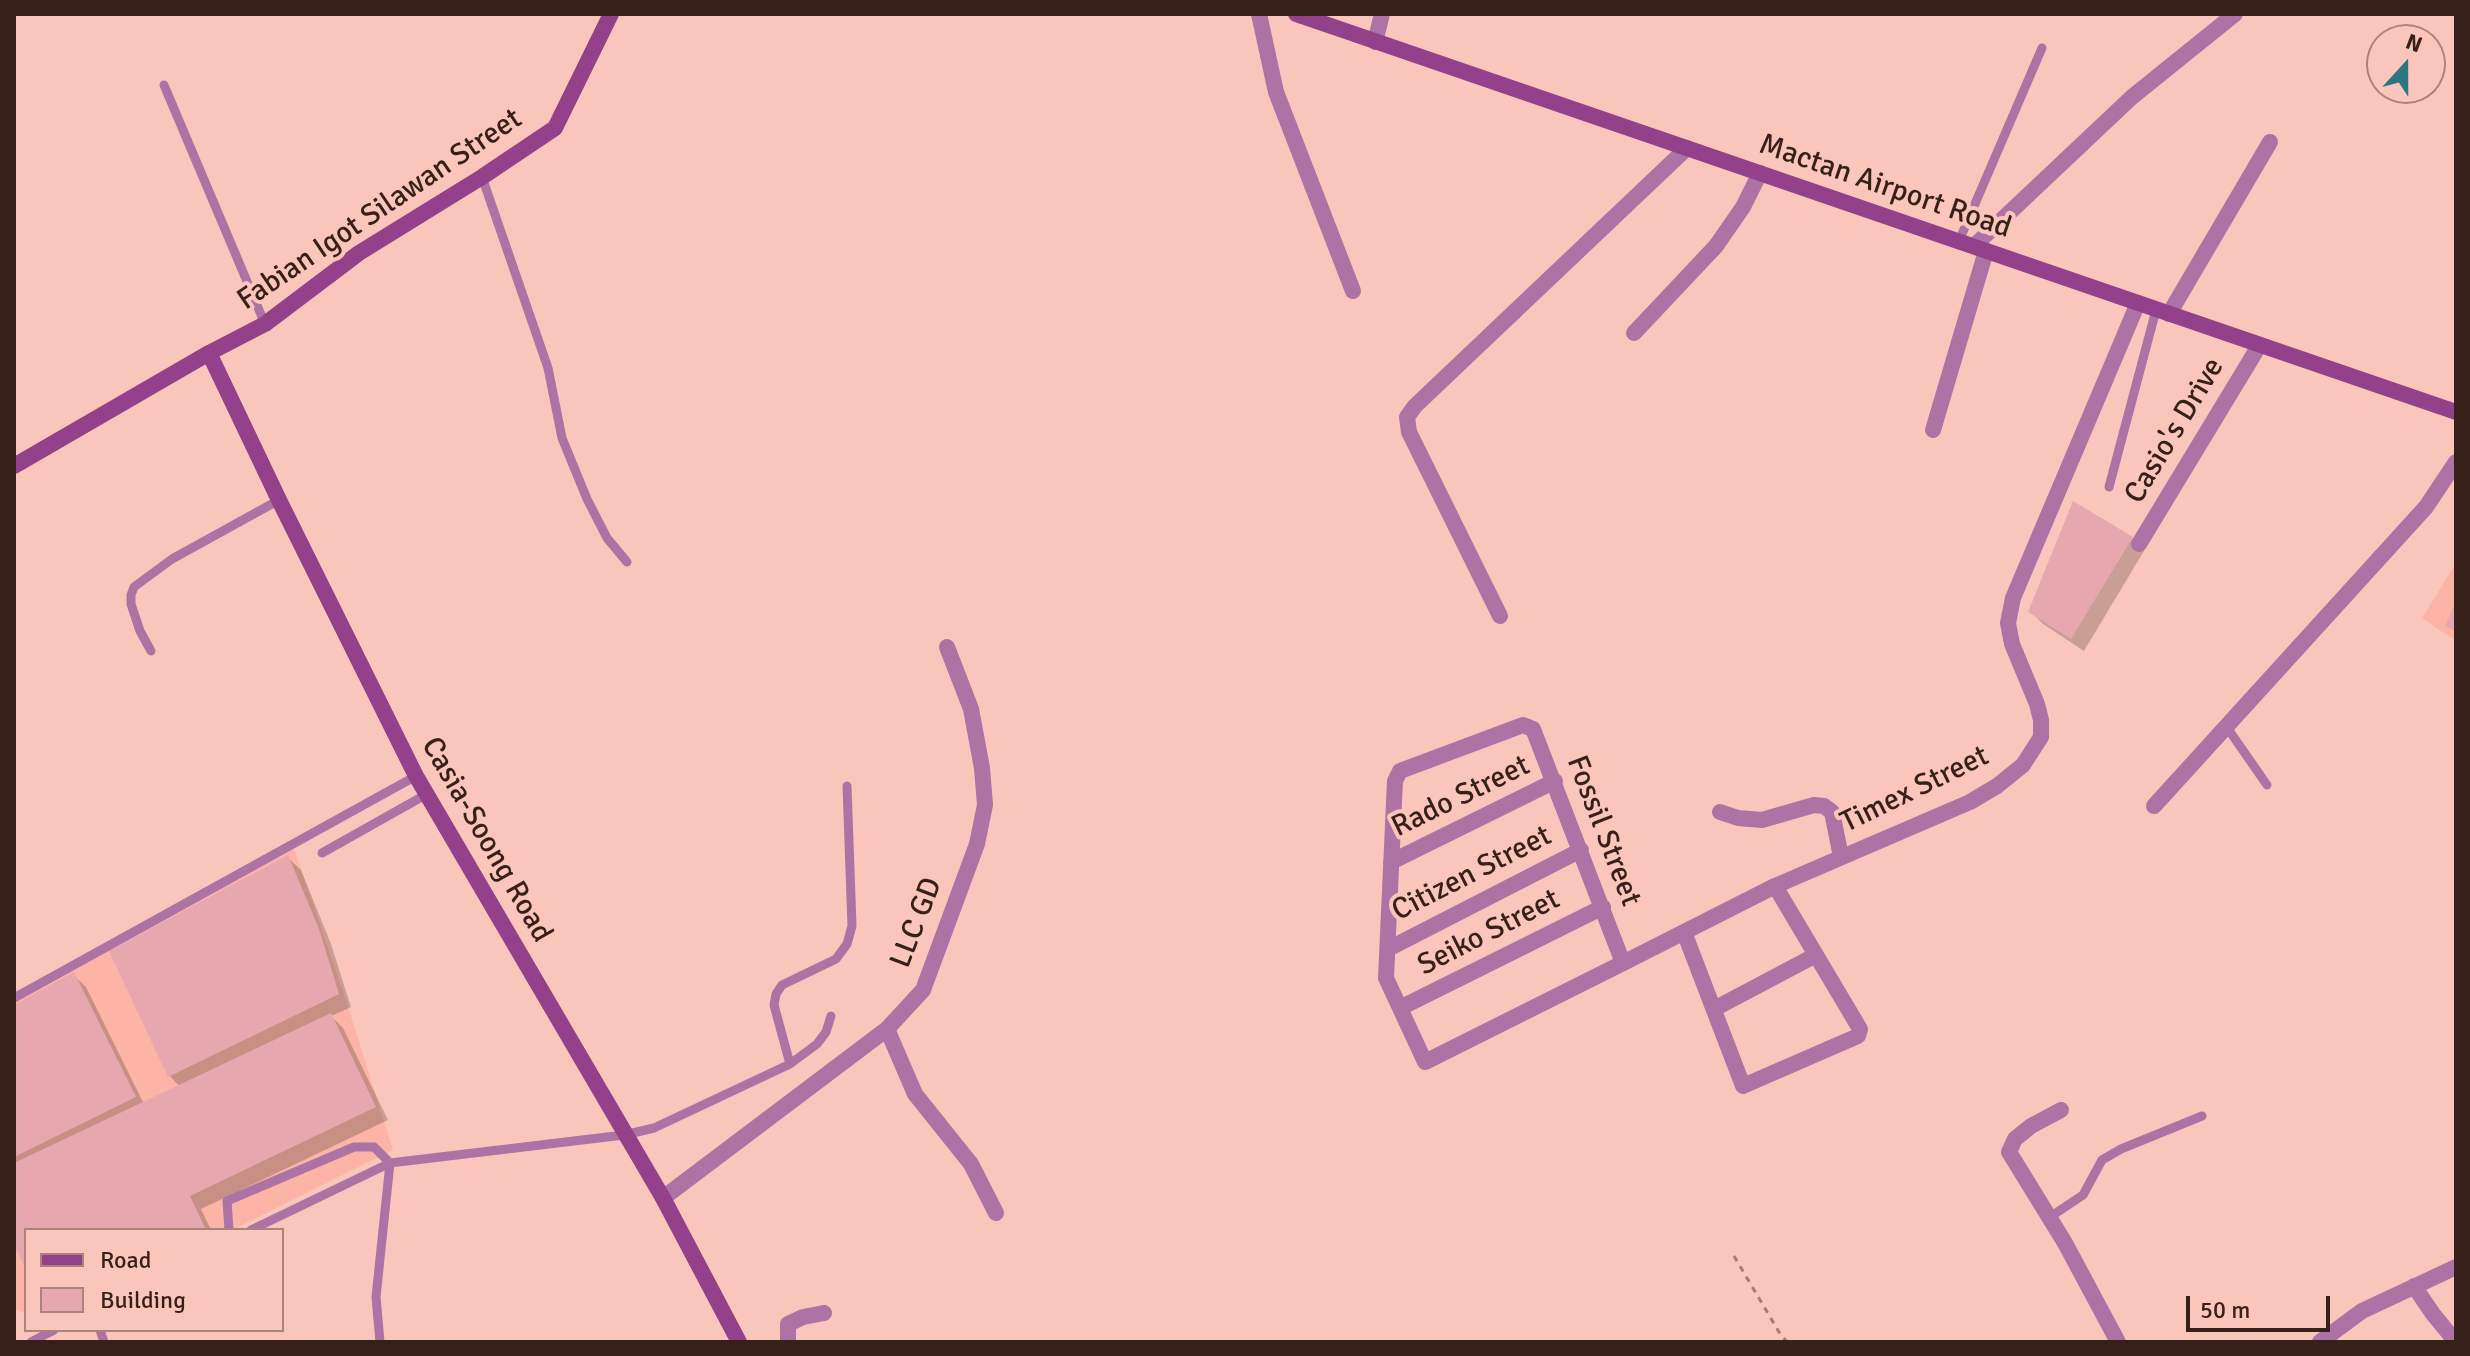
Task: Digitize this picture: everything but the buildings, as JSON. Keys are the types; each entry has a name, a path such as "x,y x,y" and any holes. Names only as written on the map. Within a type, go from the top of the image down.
{"street":[{"name":"Fabian Igot Silawan Street","path":"14,466 265,324 359,253 555,128 611,14"},
{"path":"1259,14 1276,92 1353,291"},
{"name":"Mactan Airport Road","path":"1296,14 2456,412"},
{"path":"1375,42 1382,14"},
{"path":"1933,430 1973,246 2132,97 2235,14"},
{"path":"2162,312 2270,142"},
{"path":"1500,616 1409,432 1407,417 1687,148"},
{"path":"1634,333 1716,246 1743,207 1760,173"},
{"name":"Timex Street","path":"1400,1008 1425,1062 1775,886 1970,802 2023,765 2041,737 2041,720 2012,644 2008,623 2013,598 2138,303"},
{"name":"Casio's Drive","path":"2139,544 2259,346"},
{"name":"Casia-Soong Road","path":"209,353 416,776 663,1198 739,1342"},
{"path":"2154,806 2426,507 2456,462"},
{"name":"LLC GD","path":"663,1198 887,1029 923,990 977,844 985,805 971,709 947,647"},
{"name":"Fossil Street","path":"1391,862 1395,781 1400,771 1523,725 1533,729 1623,963"},
{"name":"Rado Street","path":"1391,862 1555,781"},
{"path":"1720,812 1738,818 1762,820 1814,805 1824,806 1832,812 1841,857"},
{"name":"Citizen Street","path":"1388,949 1581,850"},
{"path":"1391,862 1386,978 1400,1008"},
{"path":"1684,932 1743,1086 1858,1036 1860,1029 1775,886"},
{"name":"Seiko Street","path":"1400,1008 1603,907"},
{"path":"1714,1009 1816,955"},
{"path":"887,1029 915,1094 971,1164 996,1213"},
{"path":"2061,1110 2031,1126 2015,1139 2009,1152 2050,1217 2118,1342"},
{"path":"2320,1342 2362,1311 2456,1267"},
{"path":"2414,1286 2456,1342"},
{"path":"788,1342 788,1324 824,1313"}],"lane":[{"path":"1973,246 2042,48"},
{"path":"164,85 265,324"},
{"path":"482,177 548,368 562,438 607,538 627,562"},
{"path":"2109,487 2162,312"},
{"path":"151,651 131,604 134,587 172,559 279,500"},
{"path":"2226,726 2267,785"},
{"path":"14,998 416,776"},
{"path":"790,1064 774,1005 776,994 782,985 836,959 847,944 852,926 847,786"},
{"path":"322,853 427,794"},
{"path":"255,1228 390,1163 624,1135 654,1128 790,1064 817,1044 826,1032 831,1016"},
{"path":"2050,1217 2083,1195 2102,1160 2121,1149 2202,1116"},
{"path":"229,1228 227,1201 354,1147 374,1147 390,1163"},
{"path":"380,1342 376,1297 390,1163"},
{"path":"31,1342 50,1332"}],"path":[{"path":"1734,1256 1787,1342"}],"shaded area":[{"path":"2456,563 2456,641 2422,618"},
{"path":"294,849 393,1150 236,1228 24,1228 24,1312 14,1308 14,1000"}]}
